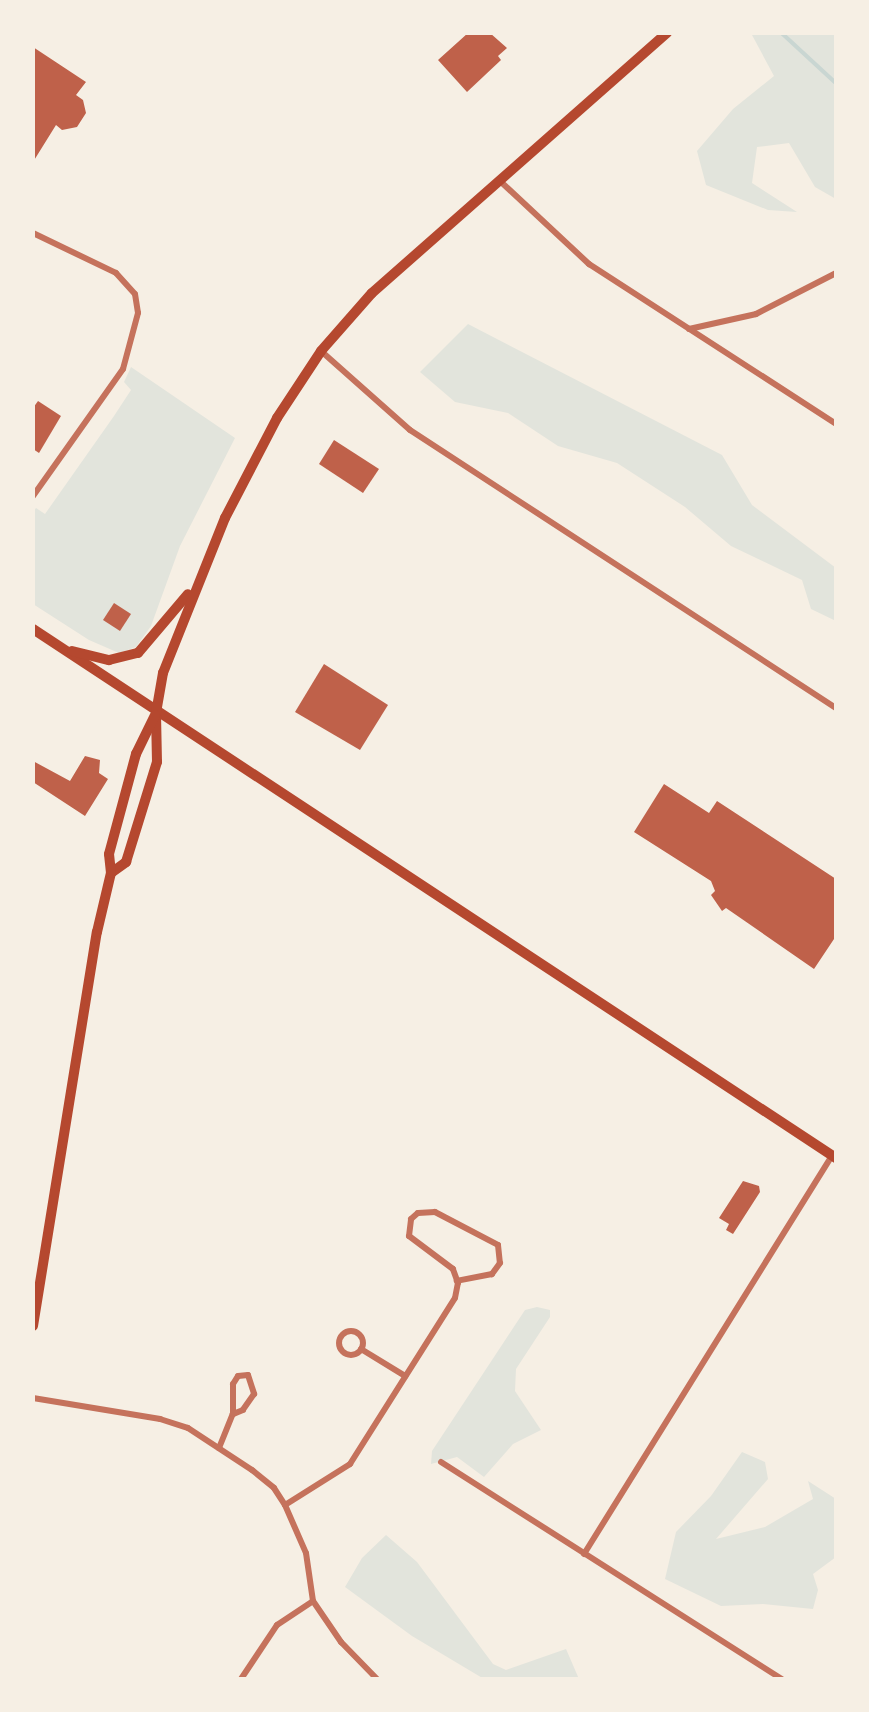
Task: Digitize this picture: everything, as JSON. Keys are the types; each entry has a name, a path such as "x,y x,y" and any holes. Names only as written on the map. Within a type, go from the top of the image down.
{"main road":[{"path":"111,873 126,862 157,762 156,713 163,673 197,582 262,443 321,351 372,293 667,33"},
{"path":"62,648 109,660 138,653 197,582"},
{"path":"33,629 156,713 834,1157"},
{"path":"33,1326 97,932 111,873 110,854 136,754 156,713"}],"street":[{"path":"500,181 589,264 836,424"},
{"path":"33,233 116,272 135,294 138,313 123,369 33,496"},
{"path":"689,329 756,314 836,273"},
{"path":"321,351 410,430 836,708"},
{"path":"584,1554 834,1157"},
{"path":"285,1505 350,1464 454,1298 457,1281 446,1262 411,1239 408,1227 418,1213 435,1212 498,1245 500,1263 492,1273 457,1281"},
{"path":"361,1349 405,1376"},
{"path":"219,1448 233,1414 233,1384 239,1376 248,1375 254,1394 243,1410 233,1414"},
{"path":"33,1398 160,1419 188,1428 274,1488 285,1505 306,1553 313,1601 341,1642 377,1679"},
{"path":"441,1462 782,1679"},
{"path":"241,1679 277,1625 313,1601"}],"shaded area":[{"path":"836,33 836,199 815,187 789,143 757,147 752,183 797,212 768,210 706,185 697,151 733,109 774,76 752,35"},
{"path":"468,324 722,455 752,505 836,568 836,621 811,609 802,580 731,546 685,507 617,463 558,446 508,413 455,402 420,372"},
{"path":"131,367 235,438 180,546 151,626 136,647 119,653 89,640 33,604 33,512 36,508 45,514 114,416 131,390 124,382"},
{"path":"537,1307 550,1310 550,1317 516,1369 515,1391 541,1430 513,1444 484,1477 457,1457 431,1464 432,1451 525,1310"},
{"path":"742,1452 765,1462 768,1479 716,1539 765,1527 813,1499 808,1481 836,1499 836,1557 813,1574 818,1590 813,1609 763,1604 721,1606 665,1579 676,1532 711,1496"},
{"path":"386,1535 417,1562 493,1664 506,1670 566,1649 579,1679 484,1679 412,1636 345,1587 362,1558"}],"building":[{"path":"468,33 490,33 507,48 498,56 501,60 467,92 438,60"},
{"path":"33,47 86,82 76,95 83,100 86,113 77,127 62,130 56,125 33,162"},
{"path":"38,401 61,416 39,453 33,449 33,408"},
{"path":"334,440 379,469 363,493 319,464"},
{"path":"114,603 131,614 120,631 103,620"},
{"path":"324,664 388,705 360,750 295,712"},
{"path":"85,756 100,760 99,773 108,779 85,816 33,782 33,761 70,781"},
{"path":"664,784 709,813 717,801 836,879 836,936 814,969 726,908 722,911 711,895 715,891 711,881 634,832"},
{"path":"743,1181 759,1186 760,1192 733,1234 726,1230 729,1224 719,1218"}],"waterway":[{"path":"782,33 836,83"}]}
